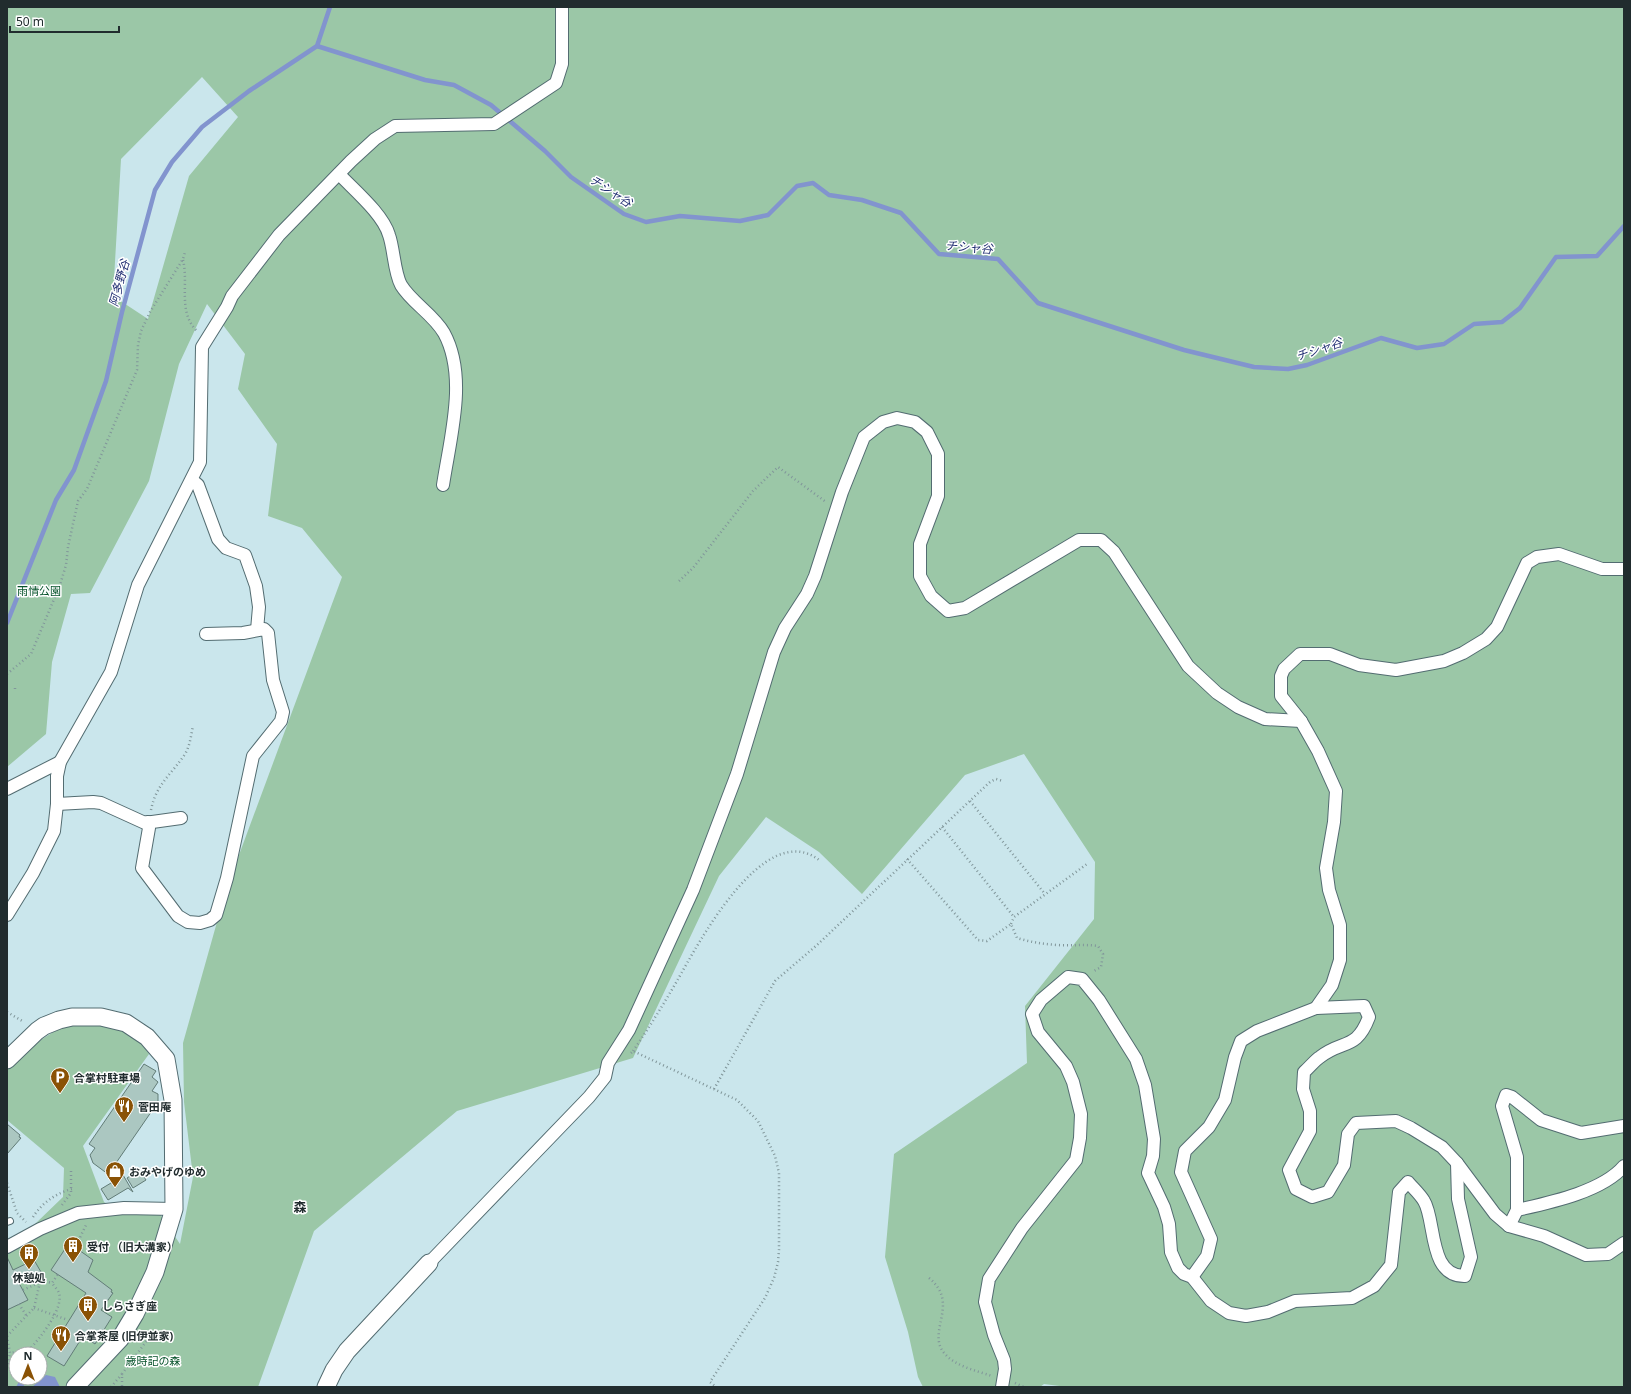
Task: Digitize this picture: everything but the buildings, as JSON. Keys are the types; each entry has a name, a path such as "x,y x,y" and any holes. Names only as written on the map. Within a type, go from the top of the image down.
{"street":[{"path":"7,915 33,873 54,831 57,804 57,776 60,762 111,672 138,585 200,462 202,347 227,307 232,296 279,235 375,139 395,126 482,125 500,121 556,83 562,64 562,7"},
{"path":"339,174 384,224 389,234 400,284 413,300 444,332 451,355 457,399 444,485"},
{"path":"326,1387 334,1370 347,1351 429,1263 589,1097 605,1077 608,1063 629,1030 693,890 737,774 774,652 785,628 807,594 816,576 837,510 864,437 883,422 897,418 915,422 927,432 938,454 938,496 920,544 920,576 931,596 948,612 965,608 1079,540 1101,540 1114,552 1188,666 1217,693 1238,707 1265,719 1301,721"},
{"path":"192,480 198,485 218,539 226,548 245,555 256,586 259,607 258,630"},
{"path":"1316,1008 1332,985 1340,960 1340,925 1329,890 1326,868 1334,822 1336,790 1318,751 1301,721 1281,696 1281,676 1284,669 1300,654 1330,654 1359,665 1396,670 1444,661 1486,639 1497,627 1527,563 1537,557 1559,554 1602,569 1624,569"},
{"path":"148,822 149,828 142,868 178,916 194,923 210,920 216,915 227,878 253,756 281,721 283,712 273,680 268,633 264,630 258,630 206,634"},
{"path":"7,790 60,762"},
{"path":"57,804 101,803 145,823 181,818"},
{"path":"1003,1383 1004,1360 994,1335 985,1302 989,1278 1022,1228 1076,1160 1080,1138 1081,1114 1073,1082 1066,1066 1038,1032 1032,1014 1041,1000 1068,977 1082,978 1099,1000 1136,1059 1148,1099 1154,1139 1153,1156 1148,1173 1164,1207 1169,1224 1171,1252 1178,1268 1184,1274 1192,1277 1211,1301 1229,1313 1246,1316 1268,1312 1295,1301 1352,1298 1374,1286 1391,1265 1399,1192 1408,1182 1425,1201 1436,1250 1442,1265 1458,1276 1465,1276 1471,1257 1458,1199 1457,1163"},
{"path":"1192,1277 1207,1256 1211,1239 1181,1172 1186,1150 1209,1127 1225,1100 1235,1057 1242,1041 1256,1032 1316,1008 1364,1006 1369,1017 1358,1038 1321,1056 1304,1072 1303,1089 1310,1111 1310,1131 1289,1170 1296,1189 1312,1197 1328,1192 1344,1165 1348,1134 1356,1123 1396,1121 1442,1147 1457,1163 1494,1214 1509,1226 1544,1236 1586,1256 1608,1254 1624,1243"},
{"path":"7,1060 37,1031 59,1020 72,1017 101,1017 126,1022 147,1037 166,1059 173,1100 174,1209 155,1272 135,1314 120,1338 76,1387"},
{"path":"1509,1226 1516,1210 1518,1157 1502,1106 1506,1095 1512,1097 1541,1120 1581,1133 1624,1126"},
{"path":"1516,1210 1544,1204 1588,1190 1619,1172 1624,1166"},
{"path":"7,1246 40,1228 78,1213 116,1208 174,1209"}],"path":[{"path":"7,674 31,654 62,578 78,501 87,489 137,370 138,345 141,331 150,312 183,259 185,252"},
{"path":"183,259 185,311 187,319 190,326 207,339"},
{"path":"678,581 693,568 753,490 778,467 837,510"},
{"path":"148,822 155,797 166,776 184,755 193,726"},
{"path":"714,1089 775,981 817,945 990,782 996,779 1003,781"},
{"path":"970,801 1045,894"},
{"path":"942,827 1014,917"},
{"path":"628,1055 633,1051 647,1032 705,932 744,882 761,865 781,853 798,850 812,855 819,860"},
{"path":"908,859 978,940 987,941 1011,924 1014,917 1086,864"},
{"path":"1011,924 1017,938 1035,943 1059,945 1085,944 1098,946 1103,954 1101,967 1082,978"},
{"path":"633,1051 736,1100 758,1121 775,1156 779,1173 779,1256 774,1278 765,1298 710,1382 716,1387"},
{"path":"7,1183 17,1213 25,1223 54,1196 61,1191 72,1189 71,1169"},
{"path":"75,1248 84,1231"},
{"path":"52,1283 58,1274"},
{"path":"929,1278 936,1283 943,1295 939,1339 940,1348 945,1354 961,1364 1003,1383 1024,1387"},
{"path":"23,1290 40,1282 48,1281 52,1283 59,1294 59,1302 55,1315 32,1346"},
{"path":"9,1346 7,1336 34,1308 40,1282"},
{"path":"19,1304 26,1316"},
{"path":"34,1308 68,1320"},
{"path":"111,1387 151,1335"},
{"path":"122,1374 122,1387"}],"green space":[{"path":"7,7 1624,7 1624,1387 1067,1387 1044,1384 1040,1387 923,1387 918,1377 908,1332 885,1257 894,1154 1027,1063 1025,1006 1094,919 1095,862 1024,754 965,775 862,894 819,852 766,817 719,876 633,1058 457,1111 314,1231 258,1387 7,1387 7,1251 63,1197 64,1168 7,1120 7,1070 42,1039 64,1027 86,1024 109,1026 129,1033 142,1044 149,1054 83,1146 104,1202 118,1211 160,1214 180,1244 193,1177 184,1102 183,1043 226,890 342,577 302,528 268,516 277,444 238,389 245,354 207,304 179,364 149,481 90,593 71,594 52,662 46,734 7,767","holes":["202,77 238,117 189,176 148,319 113,296 121,159"]}],"water":[{"path":"48,1375 55,1377 60,1387 32,1387 48,1386"}],"waterway":[{"name":"阿多野谷","path":"7,623 56,500 74,470 106,381 122,312 155,190 172,162 202,127 249,91 317,46 330,7"},
{"name":"チシャ谷","path":"317,46 425,80 454,85 491,105 545,151 571,177 624,214 646,222 680,216 740,221 768,215 797,186 813,183 829,195 862,200 901,213 939,254 998,259 1038,303 1184,350 1254,367 1288,369 1307,365 1381,338 1417,348 1444,344 1474,324 1502,322 1520,308 1556,257 1597,256 1624,226"}],"place":[{"name":"合掌村駐車場","path":"60,1094"},
{"name":"菅田庵","path":"124,1123"},
{"name":"おみやげのゆめ","path":"115,1188"},
{"name":"受付 （旧大溝家）","path":"73,1263"},
{"name":"休憩処","path":"29,1270"},
{"name":"しらさぎ座","path":"88,1322"},
{"name":"合掌茶屋 (旧伊並家)","path":"61,1352"}],"district":[{"name":"森","path":"300,1207"}],"park label":[{"name":"雨情公園","path":"39,590"},
{"name":"歳時記の森","path":"153,1360"}]}
